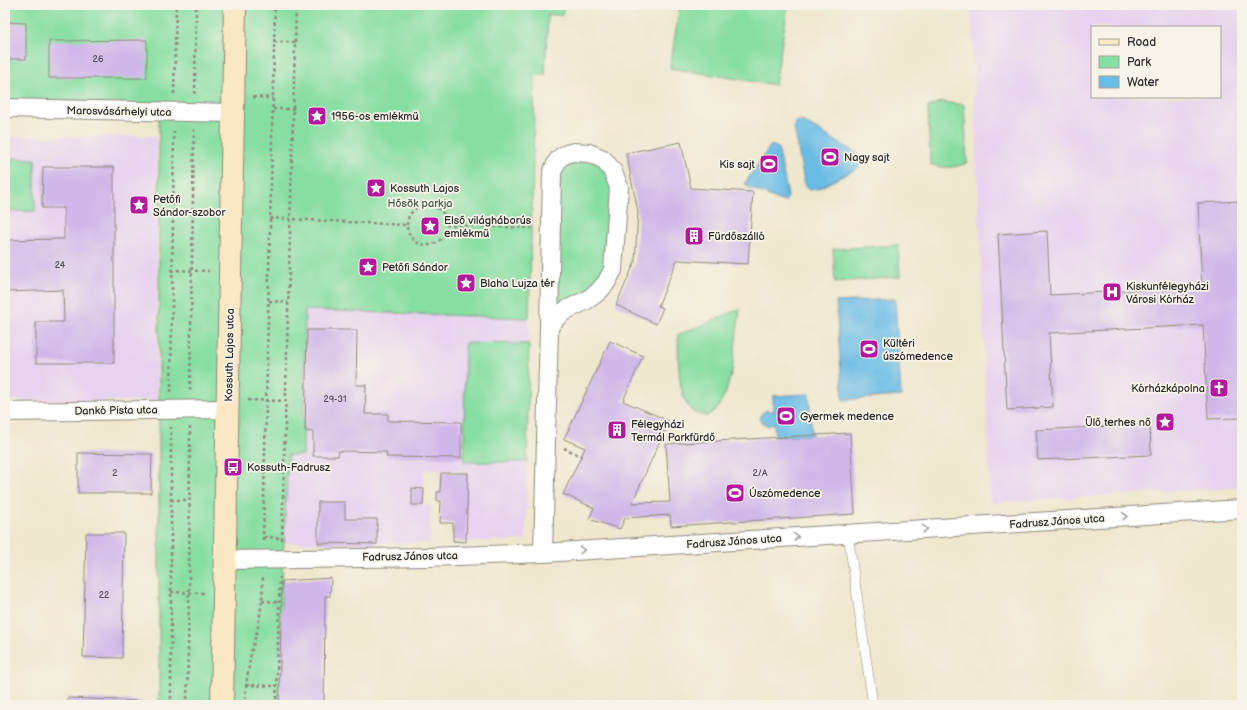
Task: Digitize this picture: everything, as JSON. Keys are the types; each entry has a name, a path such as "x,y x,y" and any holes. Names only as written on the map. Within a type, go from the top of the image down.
{"street":[{"name":"Kossuth Lajos utca","path":"222,705 235,5"},
{"name":"Marosvásárhelyi utca","path":"5,108 233,113"},
{"path":"543,553 552,173 556,162 563,154 574,152 589,153 604,159 612,170 619,187 613,270 606,283 598,292 587,300 566,310 556,318 549,327"},
{"name":"Dankó Pista utca","path":"5,412 228,409"},
{"name":"Fadrusz János utca","path":"225,560 428,557 543,553 1242,509"}],"lane":[{"path":"848,534 873,705"}],"path":[{"path":"171,705 172,270 176,5"},
{"path":"187,705 196,5"},
{"path":"245,705 246,685 251,653 258,627 262,601 275,5"},
{"path":"276,705 282,538 296,5"},
{"path":"274,42 296,42"},
{"path":"273,109 294,109"},
{"path":"423,206 430,206 437,208 442,212 445,218 446,231 443,237 433,244 426,245 415,241 408,231 407,225 408,218 412,212 423,206"},
{"path":"270,218 407,225"},
{"path":"446,225 551,228"},
{"path":"172,270 230,272"},
{"path":"269,301 288,302"},
{"path":"171,500 189,500"},
{"path":"264,537 282,538"},
{"path":"171,592 189,593"},
{"path":"262,601 279,602"},
{"path":"246,685 276,686"}],"shaded area":[{"name":"Kiskunfélegyházi Városi Kórház","path":"971,5 1242,5 1242,487 990,503"},
{"path":"157,136 157,401 5,401 5,137"},
{"path":"305,310 529,318 526,540 466,542 468,471 424,470 423,505 431,505 430,543 284,543 288,454 303,455"}],"green space":[{"name":"Hősök parkja","path":"5,5 564,5 563,15 548,15 545,75 535,75 529,318 305,310 303,455 288,455 282,581 279,705 159,705 159,112 5,108"},
{"path":"680,5 788,5 775,85 670,68"},
{"path":"942,102 964,105 967,163 948,167 940,167 930,164 928,107"},
{"path":"574,152 612,170 613,269 555,318 552,173"},
{"path":"5,158 35,159 35,211 5,211"},
{"path":"898,245 900,277 835,282 833,249"},
{"path":"740,309 732,371 726,392 717,409 707,416 695,413 687,404 683,395 679,375 678,335"},
{"path":"465,343 529,344 527,462 464,462"}],"water":[{"name":"Nagy sajt","path":"802,121 860,155 861,163 858,168 817,189 809,190 805,187 794,127 795,123"},
{"name":"Kis sajt","path":"771,145 778,148 788,196 785,201 781,201 748,187 745,183"},
{"name":"Kültéri úszómedence","path":"895,299 901,396 843,400 836,302"},
{"name":"Gyermek medence","path":"809,394 812,435 775,437 774,423 768,426 762,422 760,418 762,413 767,410 773,412 773,396"}],"building":[{"path":"5,22 26,23 26,59 5,59"},
{"path":"147,40 147,78 49,78 49,41"},
{"name":"Fürdőszálló","path":"681,142 691,188 753,192 748,264 677,260 658,306 663,308 656,324 616,305 635,262 638,212 626,153"},
{"path":"43,167 114,167 114,363 36,363 36,322 64,322 63,290 5,292 5,240 64,239 64,208 42,208"},
{"path":"1242,201 1242,418 1208,419 1203,325 1049,333 1053,407 1007,410 998,234 1047,231 1050,295 1202,287 1198,203"},
{"path":"307,330 357,330 356,385 366,385 365,414 388,414 388,421 461,422 461,458 386,457 387,452 339,451 338,456 313,456 313,432 305,431"},
{"path":"610,341 643,356 623,401 669,421 632,503 670,502 666,444 850,433 855,514 671,526 670,515 625,518 620,529 589,519 594,508 563,494 585,448 564,439"},
{"path":"1150,424 1151,455 1038,460 1036,430"},
{"path":"78,453 152,454 151,493 78,493"},
{"path":"441,473 468,473 466,542 453,541 453,523 440,523 441,501 437,501 437,492 440,492"},
{"path":"412,488 424,489 423,505 412,505"},
{"path":"318,502 345,502 345,519 377,519 377,544 318,543"},
{"path":"86,533 124,533 122,658 83,657"},
{"path":"331,578 330,596 325,596 324,705 279,705 282,581"},
{"path":"67,698 143,701 143,705 67,705"}],"place":[{"name":"1956-os emlékmű","path":"317,116"},
{"name":"Nagy sajt","path":"830,157"},
{"name":"Kis sajt","path":"769,164"},
{"name":"Kossuth Lajos","path":"376,188"},
{"name":"Petőfi Sándor-szobor","path":"139,205"},
{"name":"Első világháborús emlékmű","path":"430,226"},
{"name":"Fürdőszálló","path":"694,236"},
{"name":"Petőfi Sándor","path":"368,267"},
{"name":"Blaha Lujza tér","path":"466,283"},
{"name":"Kiskunfélegyházi Városi Kórház","path":"1112,292"},
{"name":"Kültéri úszómedence","path":"869,349"},
{"name":"Kórházkápolna","path":"1219,388"},
{"name":"Gyermek medence","path":"786,416"},
{"name":"Ülő terhes nő","path":"1165,422"},
{"name":"Félegyházi Termál Parkfürdő","path":"617,430"},
{"name":"Kossuth-Fadrusz","path":"233,467"},
{"name":"Úszómedence","path":"735,493"}]}
